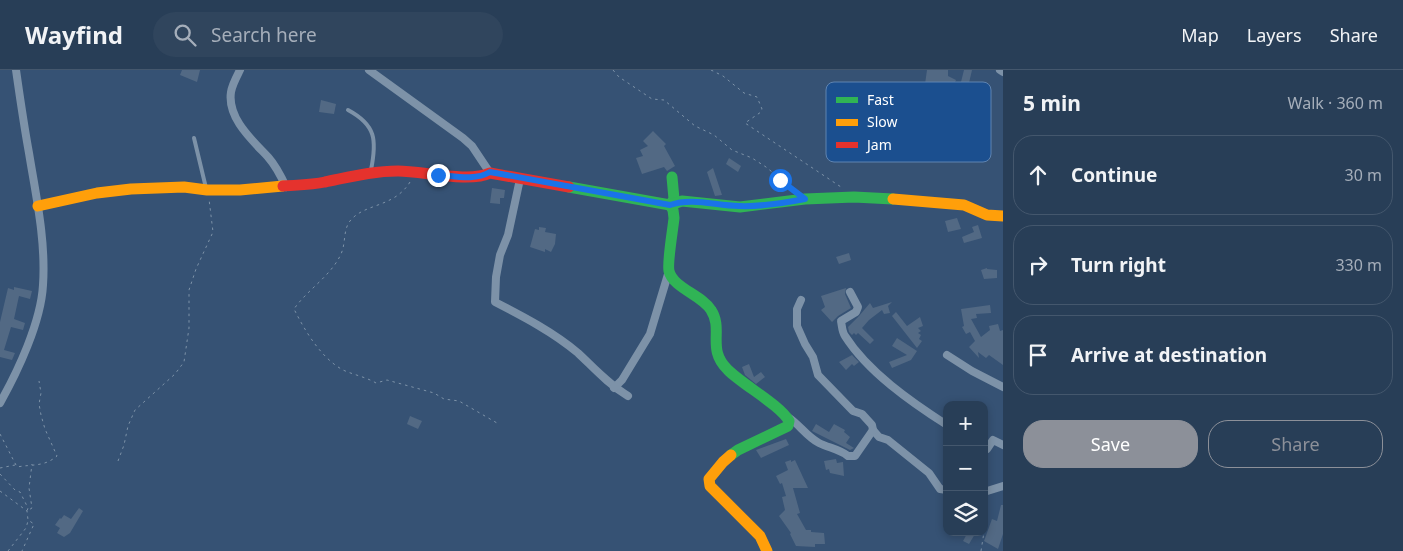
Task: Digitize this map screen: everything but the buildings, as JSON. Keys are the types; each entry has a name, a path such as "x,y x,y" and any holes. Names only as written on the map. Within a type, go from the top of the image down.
{"street":[{"path":"0,403 13,379 35,324 44,287 38,206 16,70"},
{"path":"240,70 231,92 232,106 245,134 268,157 279,172 286,187"},
{"path":"369,70 463,138 472,146 490,172"},
{"path":"38,206 97,193 131,189 184,187 207,190 240,190 286,187 323,183 371,172 399,171 468,177 482,176 490,172 670,205 682,201 740,206 854,196 964,205 987,215 1003,216"},
{"path":"670,205 674,199 672,177"},
{"path":"520,179 508,234 500,255 496,277 495,302 549,332 577,352 614,388 628,396"},
{"path":"614,388 622,380 650,334 669,271 674,218 670,205"},
{"path":"669,271 672,278 709,307 715,321 717,354 723,366 797,423 817,442 841,451 848,456 855,456 873,430"},
{"path":"850,292 858,307 856,312 841,321 843,334 863,359 887,383 912,403 943,422"},
{"path":"801,300 797,309 797,326 802,339 813,357 818,375 853,411 862,414 872,425 873,430 879,437 888,440 929,473 940,489 943,489"},
{"path":"946,355 1003,387"},
{"path":"767,551 760,536 710,486 709,479 738,450 788,426 788,417"},
{"path":"988,448 994,440 1003,445"},
{"path":"987,491 1003,486"}],"lane":[{"path":"348,110 361,117 371,129 374,155 371,172"},
{"path":"194,138 207,190"}],"path":[{"path":"614,70 615,74 652,99 664,100 695,126 714,135 732,150 752,158 766,167 805,199"},
{"path":"711,70 723,76 744,93 757,97 762,109 745,123 854,196"},
{"path":"416,173 404,191 397,197 363,212 351,220 346,228 341,254 294,309 313,341 335,365 376,383 387,380 434,393 459,402 497,423"},
{"path":"118,461 128,426 135,410 175,374 184,362 189,328 189,290 196,269 213,232 211,206 207,190"},
{"path":"0,468 16,465 17,467 46,464 58,456 45,429 39,404 41,393 39,381"},
{"path":"0,434 16,465"},
{"path":"27,511 32,508 29,488 32,464"},
{"path":"0,474 15,490 20,492 28,508 26,528 8,551"},
{"path":"0,491 27,511"},
{"path":"22,551 34,524 28,520"},
{"path":"981,551 983,536"}],"traffic: fast":[{"path":"672,177 674,199 670,205 674,218 669,254 669,271 676,282 701,300 711,310 715,317 716,347 721,362 735,376 778,408 789,421 788,426 731,455"},
{"path":"569,187 670,205 682,201 740,207 805,199 854,197 893,199"}],"traffic: slow":[{"path":"38,206 97,193 131,189 184,187 207,190 240,190 283,186"},
{"path":"893,199 964,205 987,215 1003,216"},
{"path":"731,455 709,479 710,486 760,536 767,551"}],"traffic: jam":[{"path":"283,186 315,184 371,173 408,171 458,177 481,176 490,173 569,187"}],"route":[{"path":"438,175 468,177 482,176 490,172 670,205 682,201 740,206 774,204 805,199 780,180"}]}
